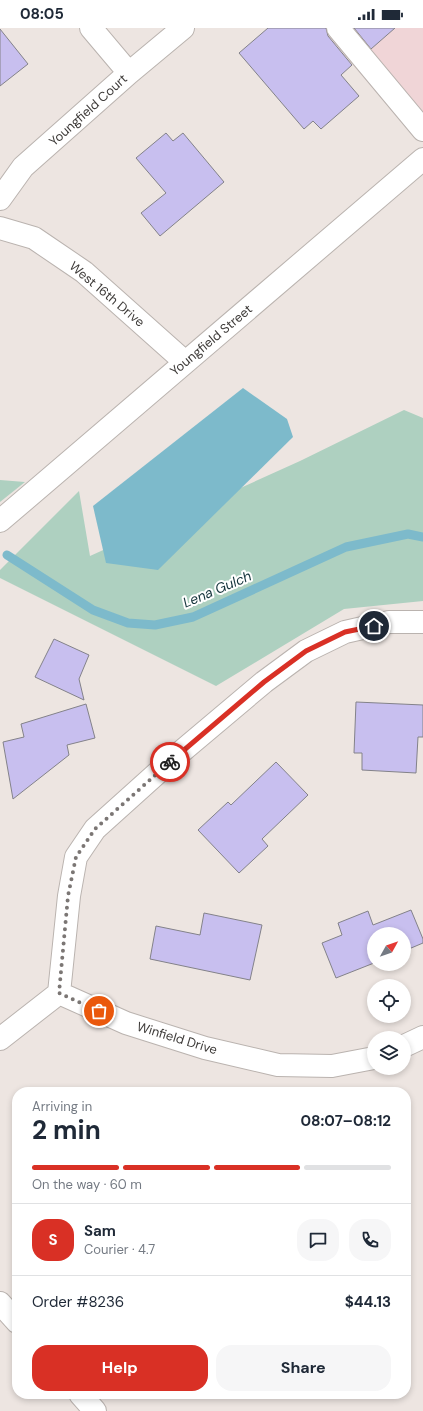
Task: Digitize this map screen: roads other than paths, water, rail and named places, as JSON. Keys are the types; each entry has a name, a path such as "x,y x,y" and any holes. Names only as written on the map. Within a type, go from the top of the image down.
{"street":[{"path":"91,28 129,74"},
{"name":"Youngfield Court","path":"0,198 23,167 183,28"},
{"path":"338,28 423,130"},
{"name":"Youngfield Street","path":"0,521 423,159"},
{"name":"West 16th Drive","path":"0,228 34,238 84,272 185,362"},
{"path":"0,1040 59,993 68,896 76,857 95,829 264,682 306,651 345,632 389,622 423,622"},
{"name":"Winfield Drive","path":"59,993 126,1023 205,1048 278,1065 332,1066 367,1059"},
{"path":"411,1043 423,1037"},
{"path":"0,1303 12,1316"},
{"path":"84,1399 95,1411"}],"water":[{"path":"243,388 287,419 293,437 158,570 106,563 93,506"}],"waterway":[{"name":"Lena Gulch","path":"7,555 93,610 128,623 155,625 193,617 346,547 408,534 423,537"}]}
